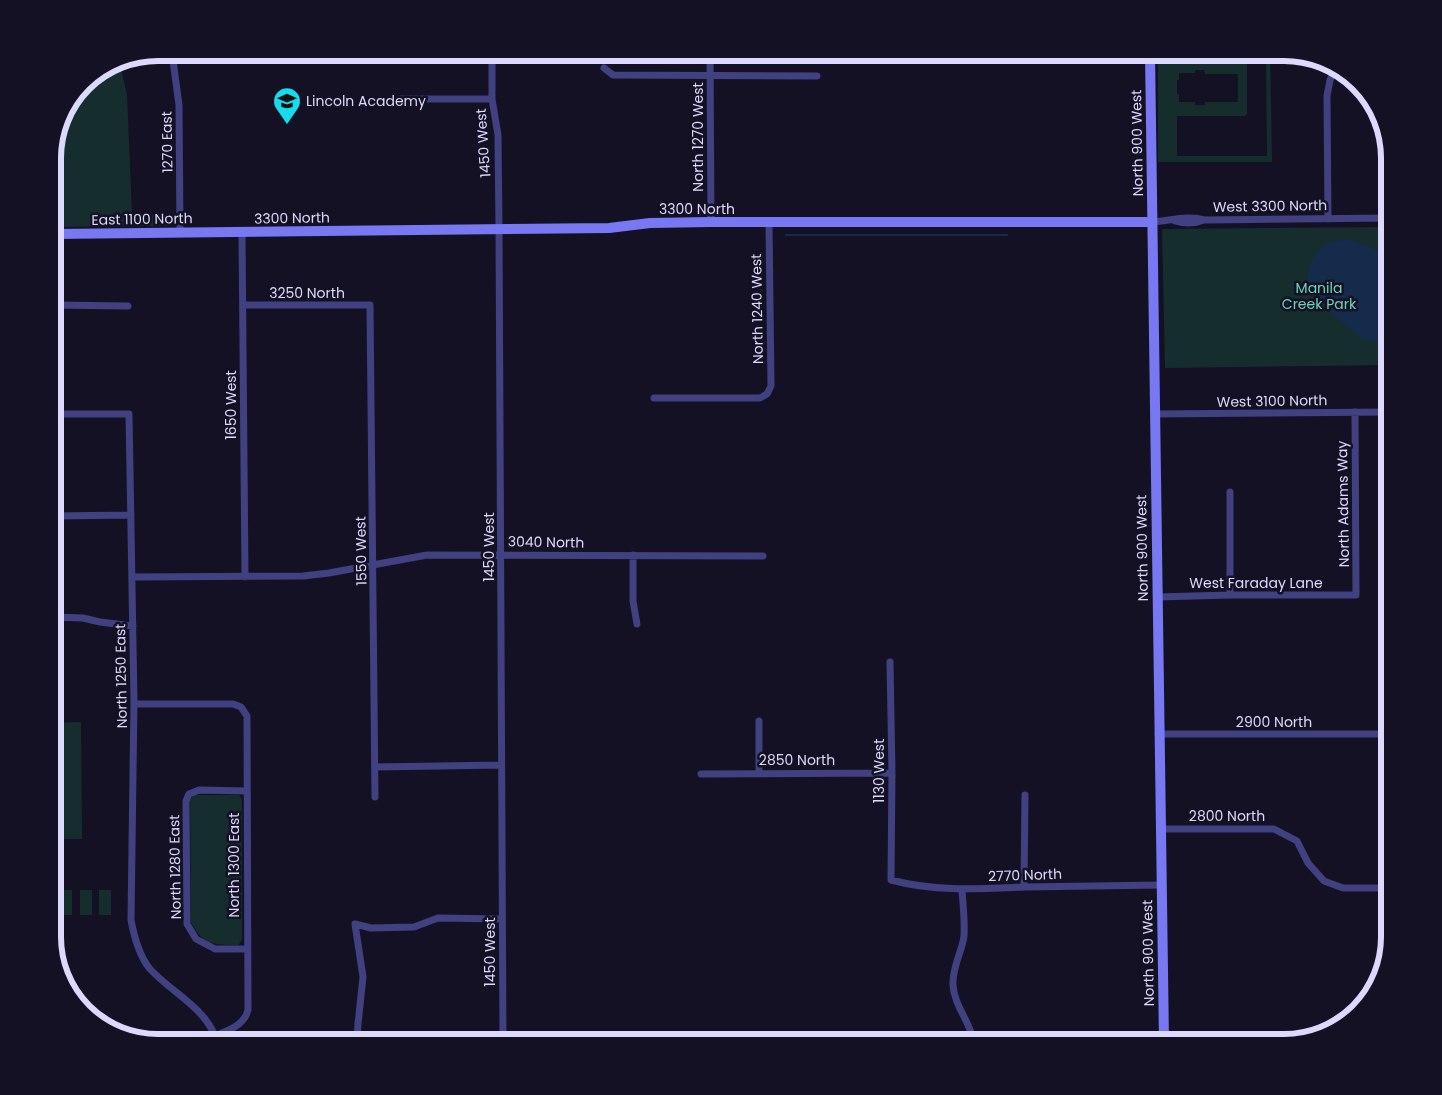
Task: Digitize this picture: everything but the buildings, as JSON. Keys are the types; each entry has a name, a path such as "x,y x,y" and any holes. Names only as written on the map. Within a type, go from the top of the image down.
{"street":[{"name":"1270 East","path":"173,61 179,105 180,232"},
{"name":"1450 West","path":"492,61 492,99 498,136 502,554 503,1034"},
{"name":"North 1270 West","path":"710,61 711,222"},
{"name":"North 900 West","path":"1150,61 1158,734 1164,1034"},
{"path":"604,68 613,75 817,76"},
{"path":"1328,219 1327,96 1333,74"},
{"path":"400,99 492,99"},
{"name":"West 3300 North","path":"1152,222 1184,218 1205,220 1381,218"},
{"name":"3300 North","path":"237,232 609,228 650,223 711,222 1152,222"},
{"name":"North 1240 West","path":"654,398 760,398 767,394 770,386 769,223"},
{"name":"East 1100 North","path":"61,234 237,232"},
{"name":"1650 West","path":"237,232 244,304 245,577"},
{"name":"3250 North","path":"244,304 370,306"},
{"path":"61,305 128,306"},
{"name":"1550 West","path":"370,306 375,797"},
{"name":"North Adams Way","path":"1355,412 1356,595"},
{"name":"West 3100 North","path":"1154,414 1381,412"},
{"name":"North 1250 East","path":"61,414 129,414 134,704 131,920 134,938 149,968 173,991 200,1012 213,1034"},
{"path":"1230,492 1230,595"},
{"path":"61,516 131,515"},
{"name":"3040 North","path":"133,577 303,576 427,555 763,556"},
{"path":"633,555 633,601 637,624"},
{"name":"West Faraday Lane","path":"1157,597 1356,595"},
{"path":"61,618 83,618 132,626"},
{"name":"1130 West","path":"890,662 891,880"},
{"name":"North 1300 East","path":"134,704 233,704 241,707 247,716 248,1010 242,1023 224,1034"},
{"path":"759,721 759,773"},
{"name":"2900 North","path":"1158,734 1381,734"},
{"path":"375,767 501,765"},
{"name":"2850 North","path":"701,774 892,773"},
{"name":"North 1280 East","path":"247,791 199,790 189,794 186,801 187,924 196,939 215,949 247,949"},
{"path":"1024,887 1025,795"},
{"name":"2800 North","path":"1160,829 1274,829 1297,841 1308,862 1324,881 1343,888 1381,888"},
{"name":"2770 North","path":"891,880 909,885 962,890 1161,885"},
{"path":"962,890 964,938 955,963 953,984 956,999 971,1034"},
{"path":"357,1034 363,977 355,924 371,928 414,927 438,918 502,918"}],"green space":[{"path":"1158,61 1247,62 1247,114 1245,116 1177,116 1177,156 1267,156 1266,61 1270,61 1272,162 1158,162","holes":["1195,70 1204,70 1205,74 1238,74 1238,102 1205,102 1205,105 1195,105 1195,102 1179,102 1179,95 1177,94 1179,73 1195,73"]},
{"path":"121,69 127,95 132,215 173,216 170,224 166,226 61,227 61,161 65,133 71,115 81,99 94,85"},
{"name":"Manila Creek Park","path":"1381,227 1381,365 1165,368 1162,229"},
{"path":"81,722 82,839 61,839 61,723"},
{"path":"194,795 239,795 242,799 242,940 238,945 222,945 210,942 195,930 191,922 190,800"},
{"path":"61,890 72,890 72,915 61,915"},
{"path":"80,890 92,890 92,915 80,915"},
{"path":"99,890 111,890 111,915 99,915"}],"water":[{"path":"1341,240 1351,240 1381,252 1381,342 1361,338 1325,308 1326,304 1320,304 1312,295 1308,279 1311,262 1315,255 1327,244"}],"waterway":[{"path":"786,235 1007,235"}],"place":[{"name":"Lincoln Academy","path":"287,125"}]}
